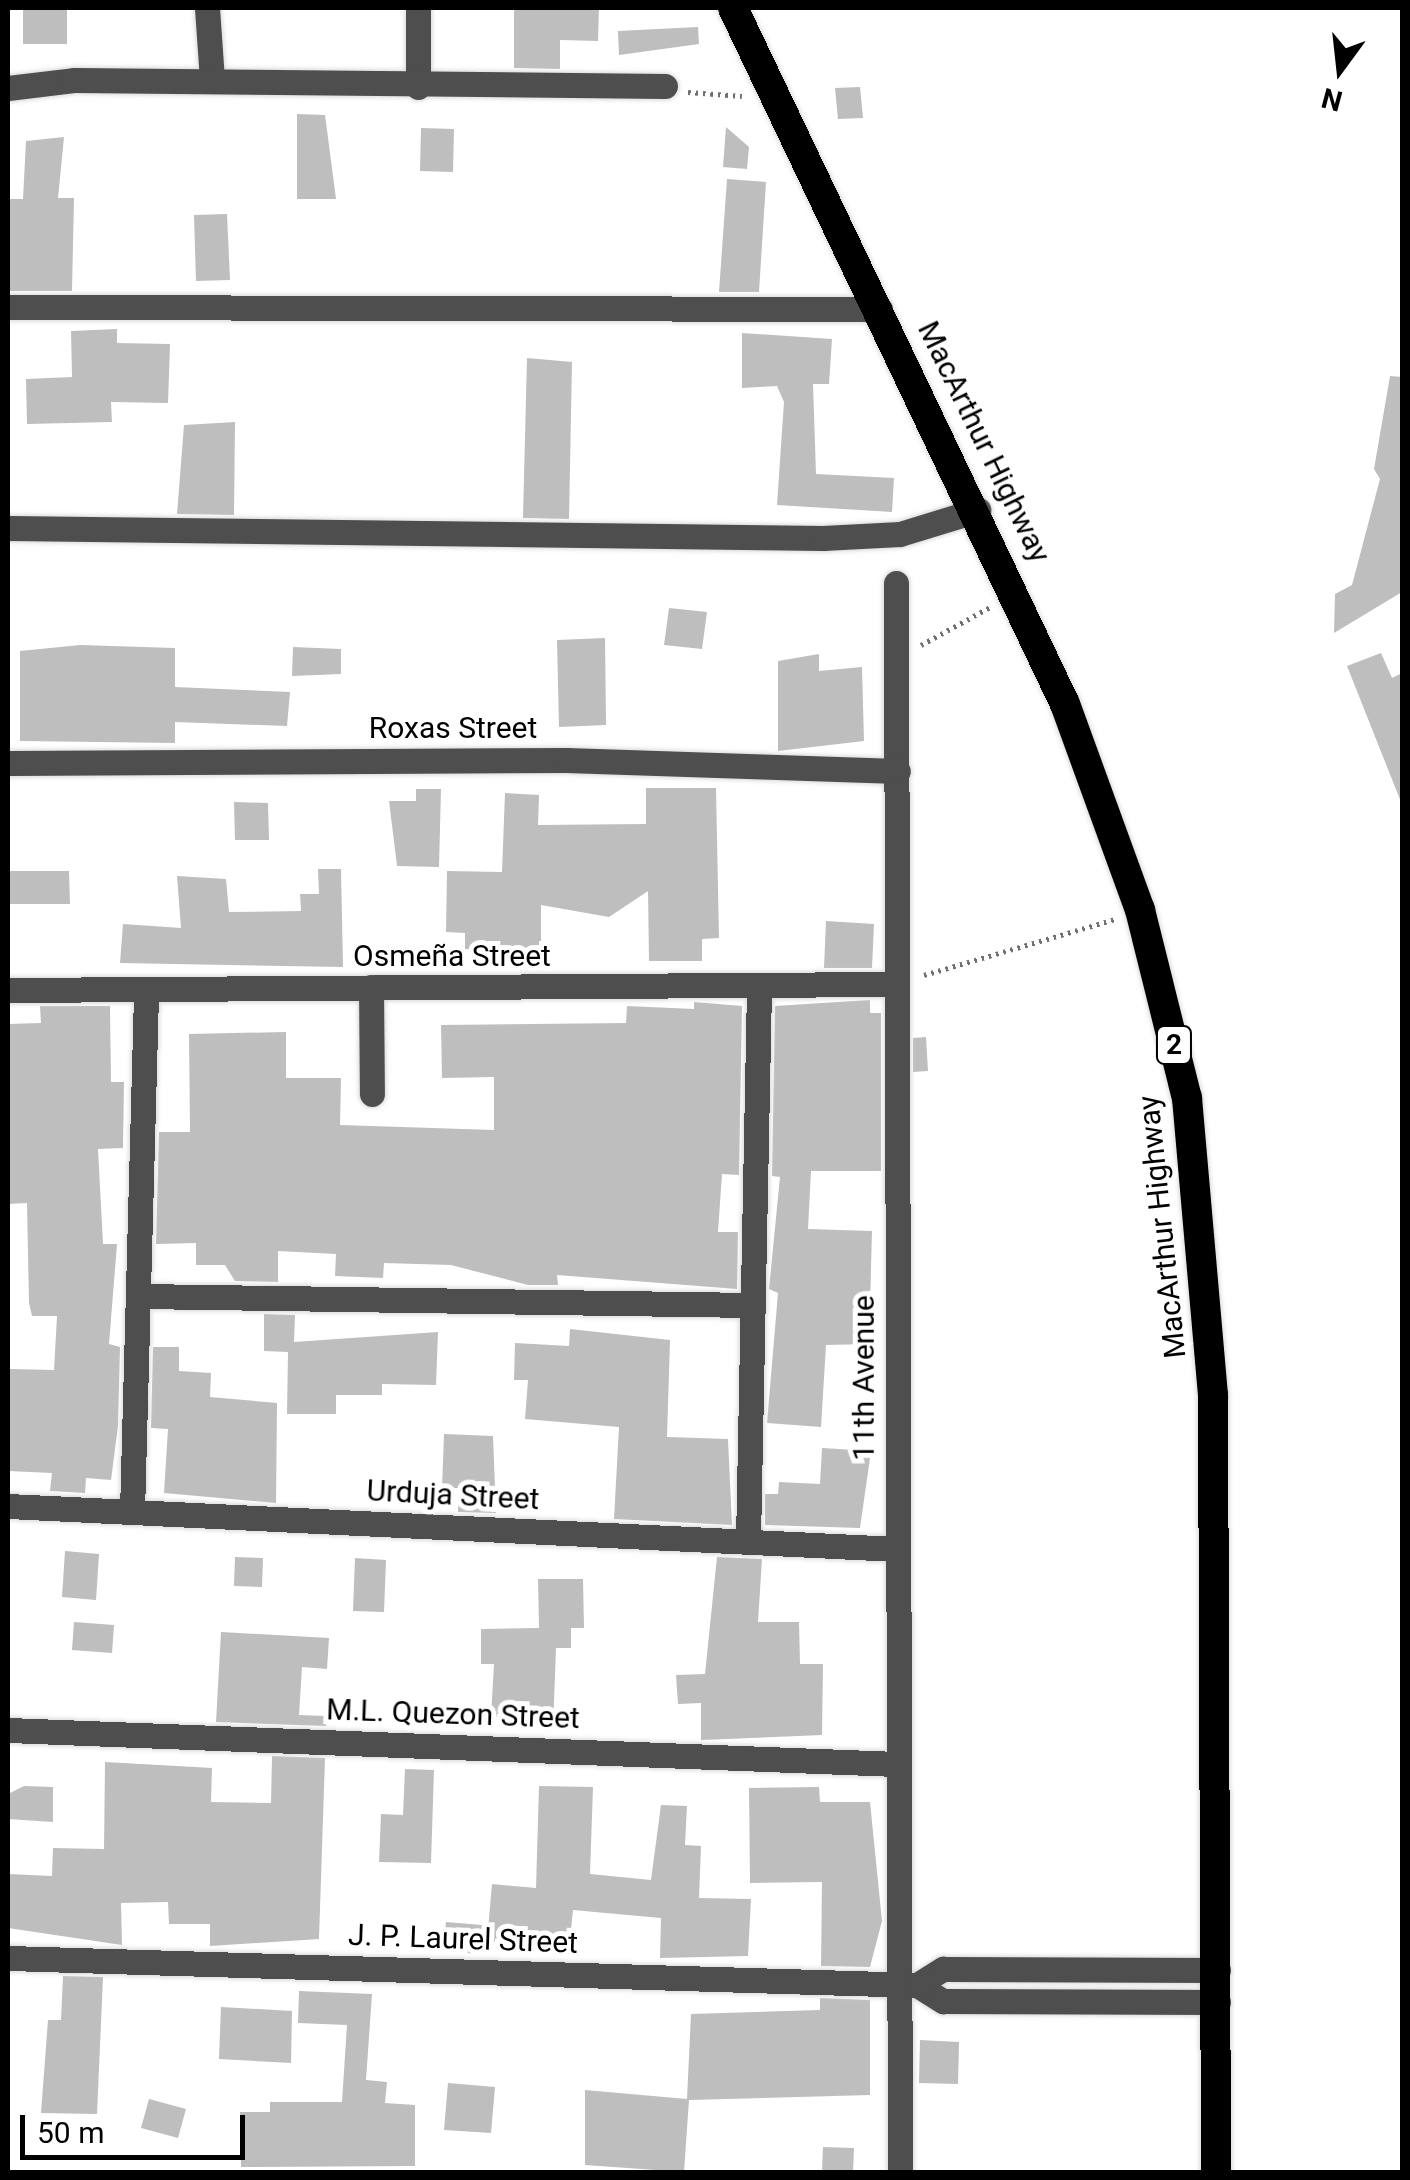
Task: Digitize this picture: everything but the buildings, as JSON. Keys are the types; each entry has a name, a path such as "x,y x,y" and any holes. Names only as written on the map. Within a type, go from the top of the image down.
{"highway":[{"name":"MacArthur Highway","path":"734,8 1015,586 1140,910 1187,1098 1214,1395 1216,2172"}],"street":[{"path":"206,8 212,80"},
{"path":"418,8 418,87"},
{"path":"8,88 212,80 418,87 665,86"},
{"path":"8,306 880,308"},
{"path":"8,528 823,538 900,534 978,510"},
{"name":"11th Avenue","path":"896,584 896,1764 907,1985 900,2172"},
{"name":"Roxas Street","path":"8,763 566,760 898,772"},
{"name":"Osmeña Street","path":"8,990 146,994 371,987 759,988 897,984"},
{"path":"371,987 372,1094"},
{"path":"748,1541 759,988"},
{"path":"132,1512 146,994"},
{"path":"139,1296 752,1305"},
{"name":"Urduja Street","path":"8,1506 896,1549"},
{"name":"M.L. Quezon Street","path":"8,1730 896,1764"},
{"name":"J. P. Laurel Street","path":"8,1958 907,1985 943,2000 1218,2002"},
{"name":"J. P. Laurel Street","path":"907,1985 943,1969 1218,1970"},
{"path":"1000,1969 1000,2001"},
{"path":"1099,1969 1099,2002"}],"path":[{"path":"665,86 774,94"},
{"path":"896,651 952,632 1015,586"},
{"path":"897,984 1140,910"}]}
